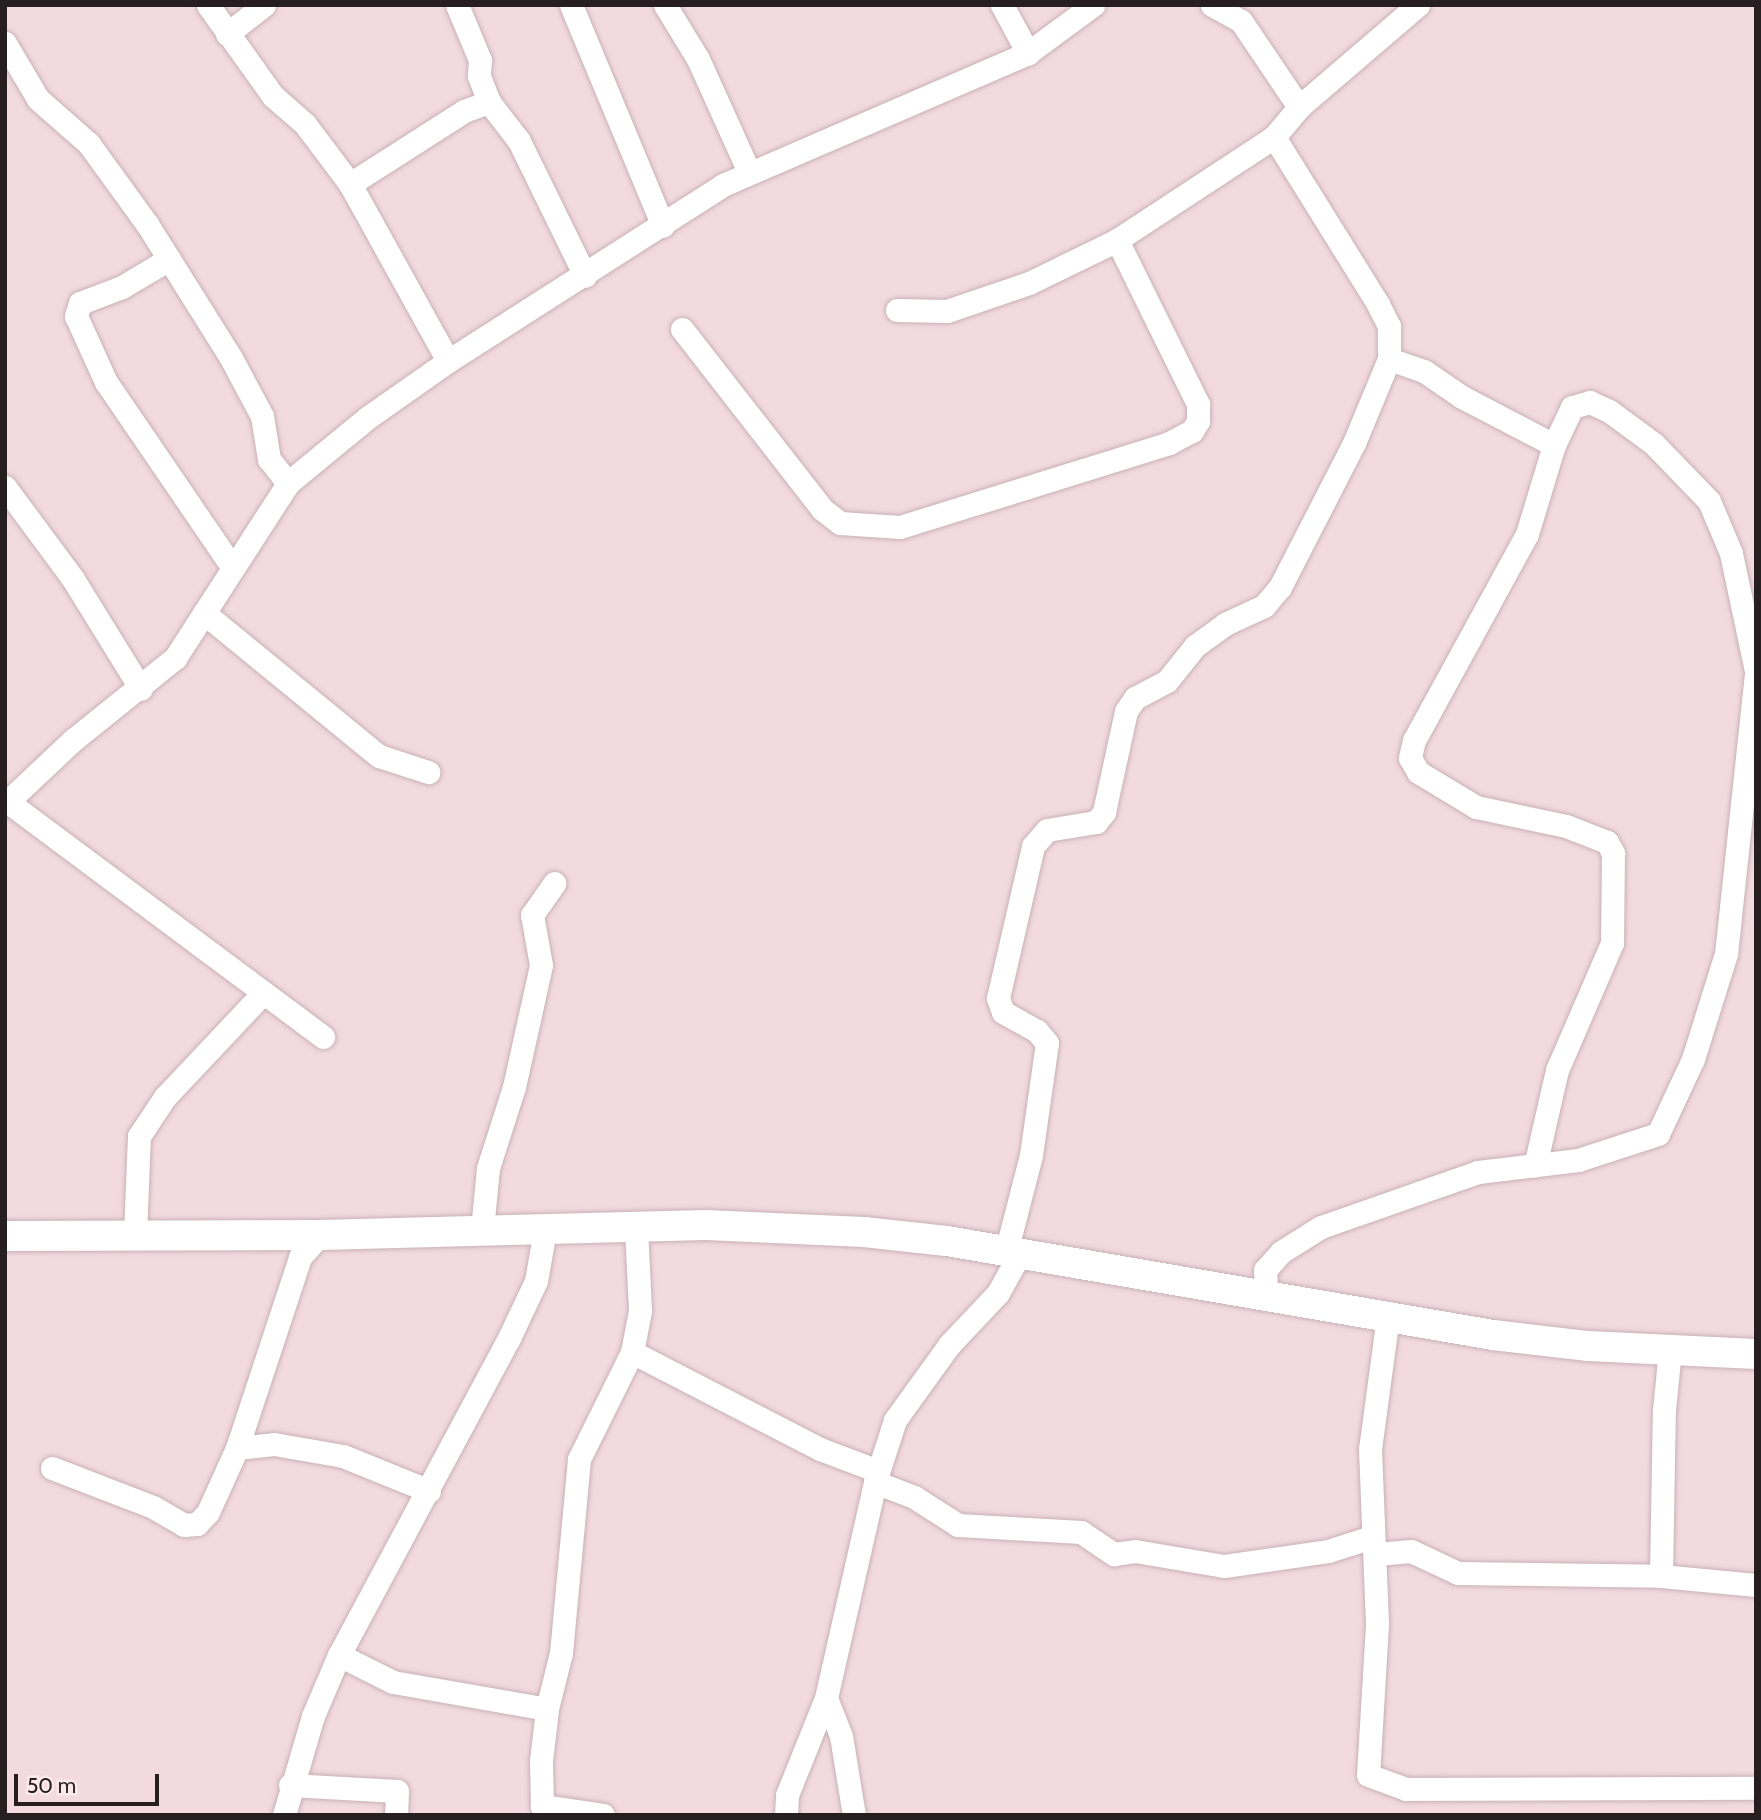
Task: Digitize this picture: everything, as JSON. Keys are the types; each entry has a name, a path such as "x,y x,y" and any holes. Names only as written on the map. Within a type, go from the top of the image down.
{"main road":[{"path":"5,1236 320,1235 706,1225 864,1232 1266,1294 1493,1335 1670,1350 1756,1354"}],"street":[{"path":"208,5 273,96 306,124 350,184 448,361"},
{"path":"227,34 264,5"},
{"path":"457,5 480,60 479,76 489,102 519,141 585,276"},
{"path":"570,5 663,226"},
{"path":"665,5 698,59 749,172"},
{"path":"1002,5 1028,53"},
{"path":"323,1037 6,803 73,740 141,689 175,659 288,483 448,361 749,172 1028,53 1093,5"},
{"path":"1212,5 1241,21 1300,107"},
{"path":"897,310 959,307 1029,282 1117,240 1274,137 1300,107 1418,5"},
{"path":"5,43 38,99 89,144 169,259 262,416 269,459 288,483"},
{"path":"350,184 464,111 489,102"},
{"path":"786,1815 787,1795 826,1698 876,1477 904,1404 949,1345 998,1293 1013,1253 1031,1155 1047,1043 1037,1031 1003,1012 998,998 1033,846 1047,830 1096,822 1104,812 1126,711 1135,698 1159,687 1195,646 1226,624 1264,607 1280,587 1354,443 1389,359 1389,326 1378,304 1274,137"},
{"path":"682,329 822,509 840,523 900,527 1169,443 1192,431 1198,421 1198,404 1117,240"},
{"path":"169,259 122,287 79,303 76,316 106,382 233,568"},
{"path":"1389,359 1424,371 1462,397 1554,445"},
{"path":"1266,1294 1265,1270 1281,1252 1321,1227 1478,1172 1535,1166 1578,1160 1658,1134 1693,1059 1726,954 1756,671 1731,553 1709,501 1654,444 1590,402 1572,407 1554,445 1527,534 1414,740 1410,758 1418,772 1476,807 1566,826 1607,842 1613,853 1612,943 1557,1070 1535,1166"},
{"path":"5,487 73,579 141,689"},
{"path":"204,613 379,756 428,772"},
{"path":"482,1230 488,1168 514,1087 541,965 532,915 554,883"},
{"path":"135,1236 139,1136 165,1097 263,993"},
{"path":"603,1815 543,1811 541,1761 547,1709 561,1653 579,1459 632,1352 639,1311 636,1228"},
{"path":"284,1815 290,1785 339,1655 429,1490 536,1281 545,1230"},
{"path":"52,1468 153,1507 184,1525 197,1524 208,1512 237,1448 300,1257 320,1235"},
{"path":"1388,1316 1370,1449 1377,1660 1368,1775 1406,1789 1756,1788"},
{"path":"1661,1576 1664,1410 1670,1350"},
{"path":"632,1352 914,1497 958,1525 1081,1532 1114,1554 1135,1550 1224,1566 1374,1546 1411,1551 1458,1573 1661,1576 1756,1584"},
{"path":"237,1448 274,1444 343,1456 429,1490"},
{"path":"339,1655 393,1682 547,1709"},
{"path":"826,1698 841,1736 854,1815"},
{"path":"290,1785 397,1791 396,1815"}]}
